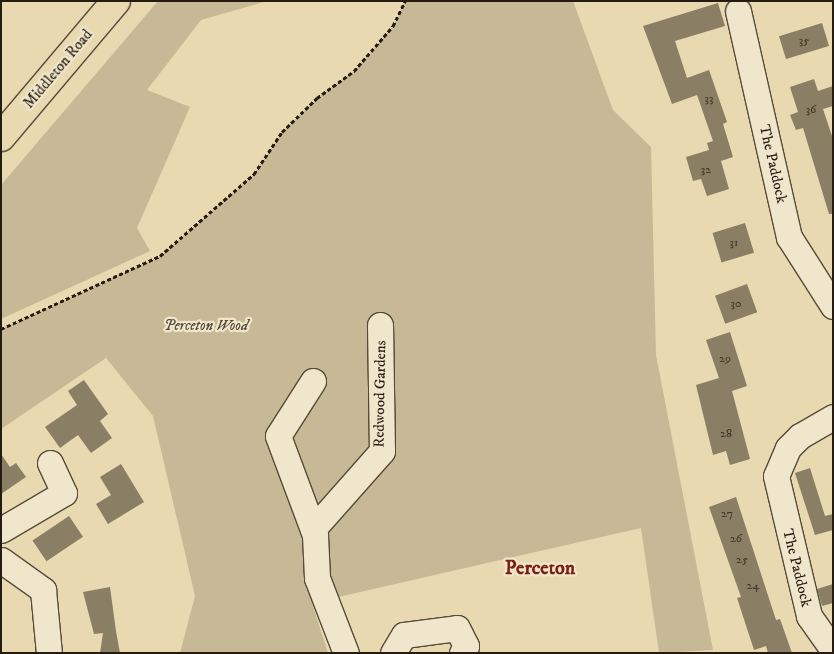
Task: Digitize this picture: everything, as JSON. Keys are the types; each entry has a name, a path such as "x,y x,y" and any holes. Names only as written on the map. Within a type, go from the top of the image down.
{"main road":[{"name":"Middleton Road","path":"1,137 116,1"}],"street":[{"name":"The Paddock","path":"738,11 789,238 833,306"},
{"name":"Redwood Gardens","path":"313,529 382,452 380,324"},
{"path":"313,380 278,436 313,529 317,578 346,653"},
{"name":"The Paddock","path":"833,417 800,436 788,448 776,476 808,616 833,650"},
{"path":"1,530 64,493 50,463"},
{"path":"1,560 43,590 49,653"},
{"path":"393,653 404,635 457,628 466,646 462,653"}],"path":[{"path":"1,329 160,256 254,174 282,132 317,98 354,71 393,26 404,1"}],"green space":[{"path":"158,1 267,1 201,20 147,90 190,107 137,228 150,251 1,319 1,185"},
{"name":"Perceton Wood","path":"405,1 573,1 613,110 651,147 656,355 713,650 659,653 641,528 312,603 328,653 180,653 195,596 153,416 106,358 1,429 1,329 160,256 254,174 282,132 317,98 354,71 393,26"}],"building":[{"path":"718,3 725,26 675,41 687,78 709,70 727,122 723,124 733,157 721,161 729,189 707,196 701,179 693,181 686,157 709,150 707,143 713,141 697,95 672,104 643,26"},
{"path":"822,23 829,46 786,59 779,36"},
{"path":"814,79 818,91 833,86 833,106 823,109 833,139 833,214 829,214 803,128 796,130 790,115 798,112 790,87"},
{"path":"745,223 754,253 722,263 712,233"},
{"path":"747,284 757,312 725,324 715,296"},
{"path":"730,332 747,386 732,391 750,459 730,465 726,451 713,455 696,385 719,378 706,340"},
{"path":"84,380 108,414 100,421 112,438 91,453 78,435 60,448 45,427 77,405 68,391"},
{"path":"1,454 10,467 16,463 26,477 1,494"},
{"path":"121,464 144,502 108,524 96,504 111,495 100,477"},
{"path":"810,468 825,516 833,514 833,530 815,535 795,473"},
{"path":"736,497 776,620 780,619 792,653 768,653 766,646 754,650 737,598 741,597 709,507"},
{"path":"69,516 83,537 47,561 33,541"},
{"path":"833,584 833,603 822,606 817,589"},
{"path":"110,587 120,653 100,653 103,633 94,634 83,592"}],"district":[{"name":"Perceton","path":"540,568"}]}
